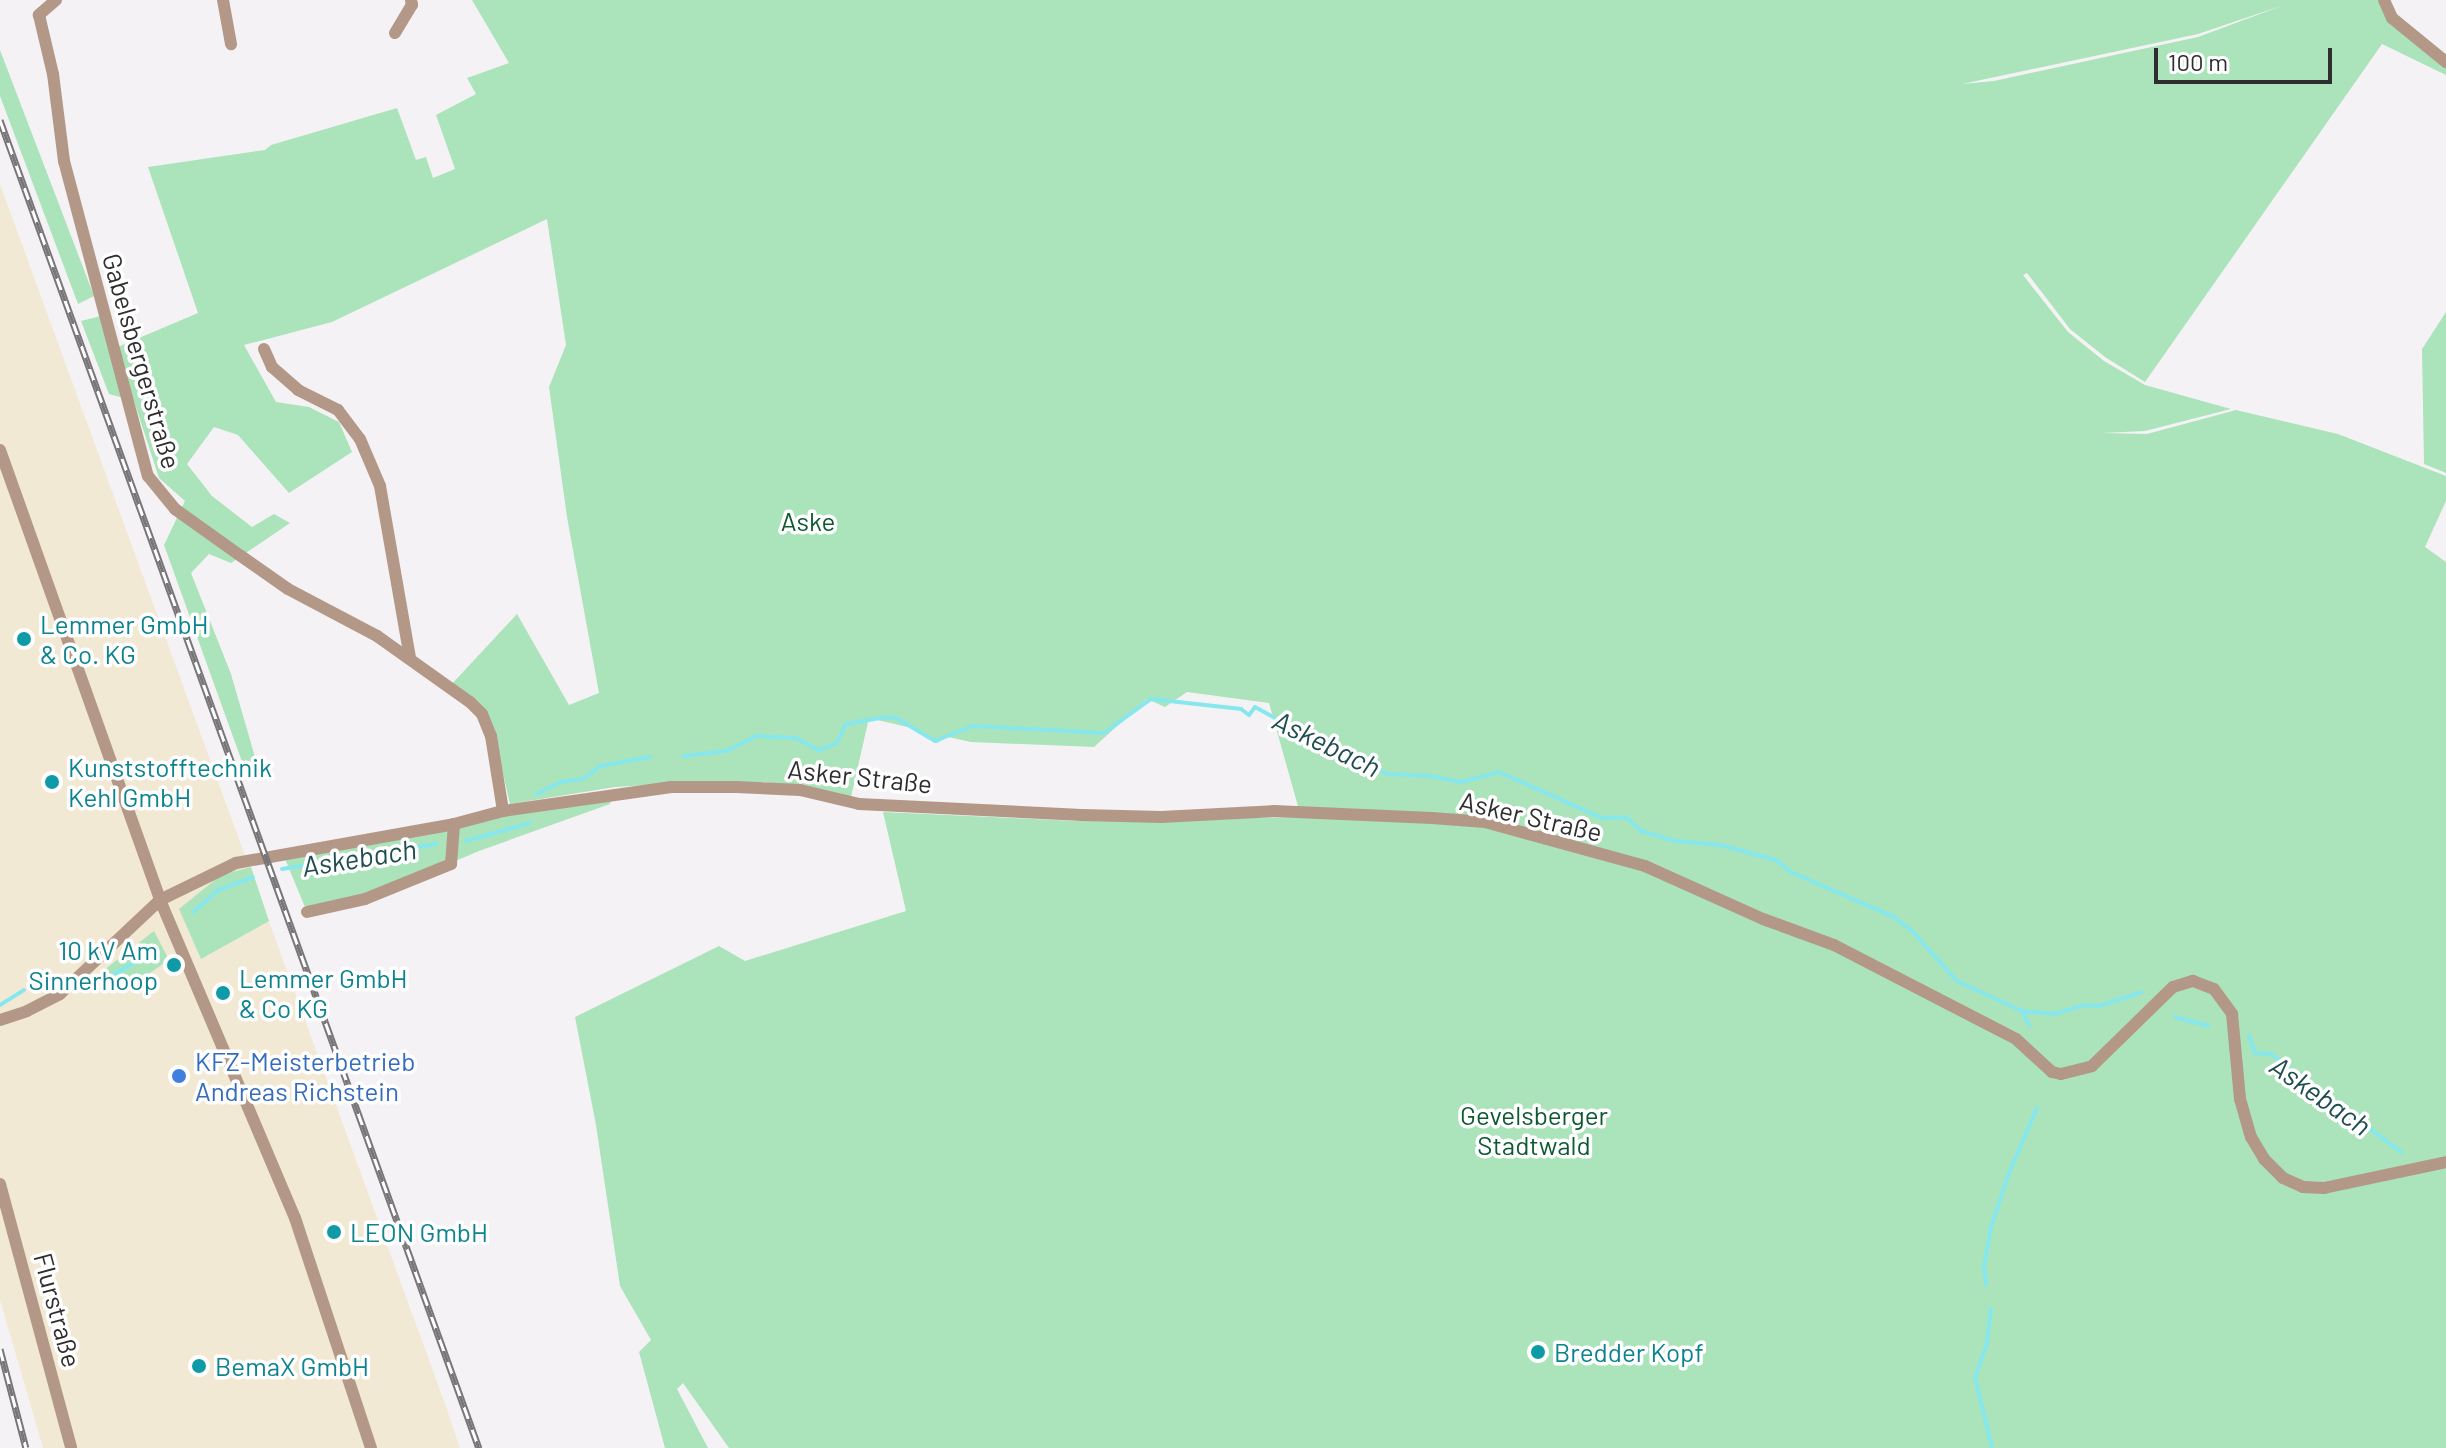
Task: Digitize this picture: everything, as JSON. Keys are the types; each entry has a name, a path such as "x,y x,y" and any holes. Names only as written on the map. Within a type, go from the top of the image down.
{"street":[{"name":"Gabelsbergerstraße","path":"56,0 39,15 53,74 64,161 148,476 175,509 288,589 377,636 410,658 482,714 497,762 503,811"},
{"path":"223,0 231,44"},
{"path":"395,33 412,5 411,0"},
{"path":"2384,1 2392,18 2446,62"},
{"path":"264,349 272,367 298,390 338,410 360,439 380,486 410,658"},
{"path":"0,450 160,900 295,1218 371,1448"},
{"name":"Asker Straße","path":"0,1020 27,1011 60,994 160,900 236,863 454,824 503,811 671,787 800,790 859,804 1082,815 1161,817 1274,811 1485,822 1645,866 1763,919 1834,945 2016,1039 2052,1072 2061,1074 2092,1066 2173,987 2193,981 2214,989 2232,1014 2240,1099 2251,1137 2264,1159 2283,1178 2303,1187 2324,1188 2446,1162"},
{"path":"307,912 365,899 451,864 454,824"},
{"name":"Flurstraße","path":"0,1184 71,1448"}],"shaded area":[{"path":"0,184 460,1448 43,1448 0,1300"}],"green space":[{"name":"Gevelsberger Stadtwald","path":"472,0 2384,0 2389,19 2446,64 2446,75 2382,44 2145,382 2105,357 2070,329 2027,273 2023,275 2068,332 2104,361 2145,385 2231,409 2145,431 2102,433 2147,434 2236,410 2338,434 2446,476 2446,501 2425,547 2446,562 2446,1448 729,1448 683,1383 677,1389 708,1448 665,1448 639,1352 651,1340 620,1286 596,1125 575,1017 719,946 745,961 906,911 883,812 1076,821 1301,817 1269,703 1187,692 1165,707 1147,699 1094,747 971,742 948,737 937,743 916,729 869,718 851,797 764,782 682,783 615,787 510,804 494,734 450,686 517,614 569,705 599,693 567,517 549,387 566,345 547,219 332,322 244,345 276,402 309,407 339,422 352,452 289,493 238,435 214,427 187,464 212,496 252,527 274,514 290,523 231,563 209,554 191,573 231,674 257,764 245,770 164,545 185,501 159,478 134,401 109,394 81,321 101,316 113,349 198,313 148,167 265,150 271,145 397,108 416,160 426,157 433,178 455,169 436,115 476,94 467,78 509,63","holes":["2284,5 2198,37 1994,81 1962,84 2198,34"]},
{"path":"0,50 94,296 78,304 0,96"},
{"path":"2446,312 2446,473 2424,464 2422,349"},
{"path":"612,796 610,804 479,851 365,899 307,912 283,854"},
{"path":"251,867 269,921 201,959 179,909 221,875"},
{"path":"154,931 169,960 138,981 105,992 99,974"}],"waterway":[{"name":"Askebach","path":"683,756 727,751 757,736 796,738 819,750 837,743 846,724 884,717 896,718 935,741 972,726 1104,733 1151,699 1241,709 1249,715 1255,707 1341,754 1388,774 1430,776 1462,782 1499,772 1602,818 1626,817 1641,831 1676,841 1720,845 1776,860 1791,872 1894,917 1912,931 1957,981 2022,1011 2055,1014 2085,1005 2099,1006 2142,992"},
{"name":"Askebach","path":"537,794 561,782 583,779 600,766 650,757"},
{"name":"Askebach","path":"466,841 530,823"},
{"name":"Askebach","path":"282,869 436,844"},
{"name":"Askebach","path":"193,912 218,890 253,877"},
{"name":"Askebach","path":"107,979 155,950"},
{"name":"Askebach","path":"0,1005 24,990"},
{"path":"2022,1011 2029,1025"},
{"name":"Askebach","path":"2175,1017 2208,1026"},
{"name":"Askebach","path":"2249,1036 2255,1053 2271,1054 2401,1152"},
{"path":"1986,1285 1984,1267 1991,1227 2009,1173 2037,1108"},
{"path":"1991,1309 1987,1344 1975,1377 1992,1448"}],"railway":[{"path":"0,120 479,1448"},
{"path":"0,1349 26,1448"}],"place":[{"name":"Lemmer GmbH & Co. KG","path":"24,639"},
{"name":"Kunststofftechnik Kehl GmbH","path":"52,782"},
{"name":"10 kV Am Sinnerhoop","path":"174,965"},
{"name":"Lemmer GmbH & Co KG","path":"223,993"},
{"name":"KFZ-Meisterbetrieb Andreas Richstein","path":"179,1076"},
{"name":"LEON GmbH","path":"334,1232"},
{"name":"Bredder Kopf","path":"1538,1352"},
{"name":"BemaX GmbH","path":"199,1366"}],"park label":[{"name":"Aske","path":"808,521"}]}
